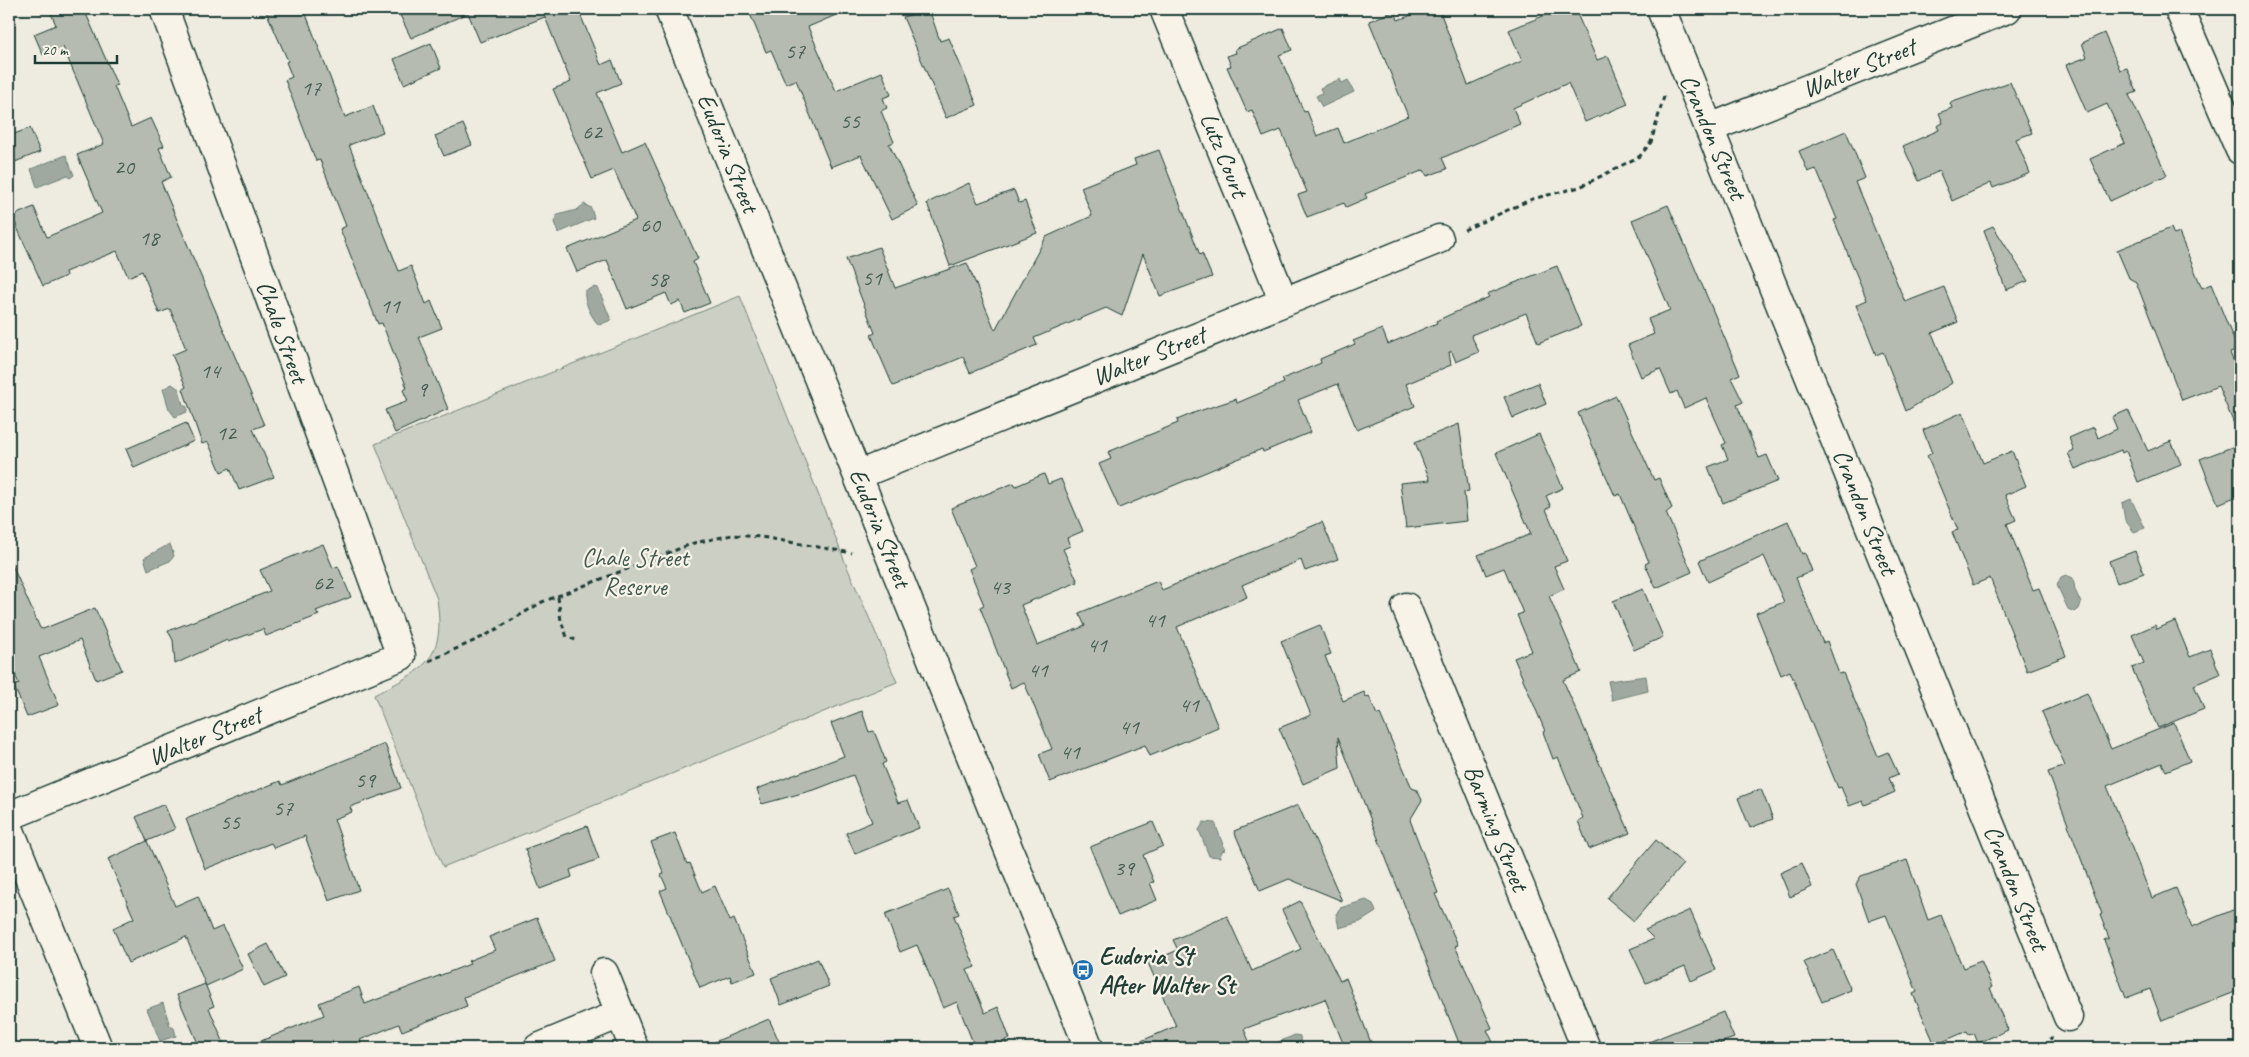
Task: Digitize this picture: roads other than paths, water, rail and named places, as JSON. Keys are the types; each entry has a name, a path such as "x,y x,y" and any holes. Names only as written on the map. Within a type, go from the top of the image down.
{"street":[{"name":"Chale Street","path":"164,9 401,656"},
{"name":"Eudoria Street","path":"669,9 1089,1048"},
{"name":"Crandon Street","path":"1661,9 2068,1017"},
{"name":"Walter Street","path":"1710,128 2007,9"},
{"path":"2179,9 2240,150"},
{"name":"Lutz Court","path":"1166,10 1284,302"},
{"name":"Walter Street","path":"858,474 1439,239"},
{"name":"Barming Street","path":"1406,607 1586,1048"},
{"name":"Walter Street","path":"9,816 401,656"},
{"path":"9,828 98,1048"},
{"path":"604,973 634,1048"},
{"path":"538,1048 620,1014"}],"place":[{"name":"Eudoria St After Walter St","path":"1083,970"}],"park label":[{"name":"Chale Street Reserve","path":"635,572"}]}
